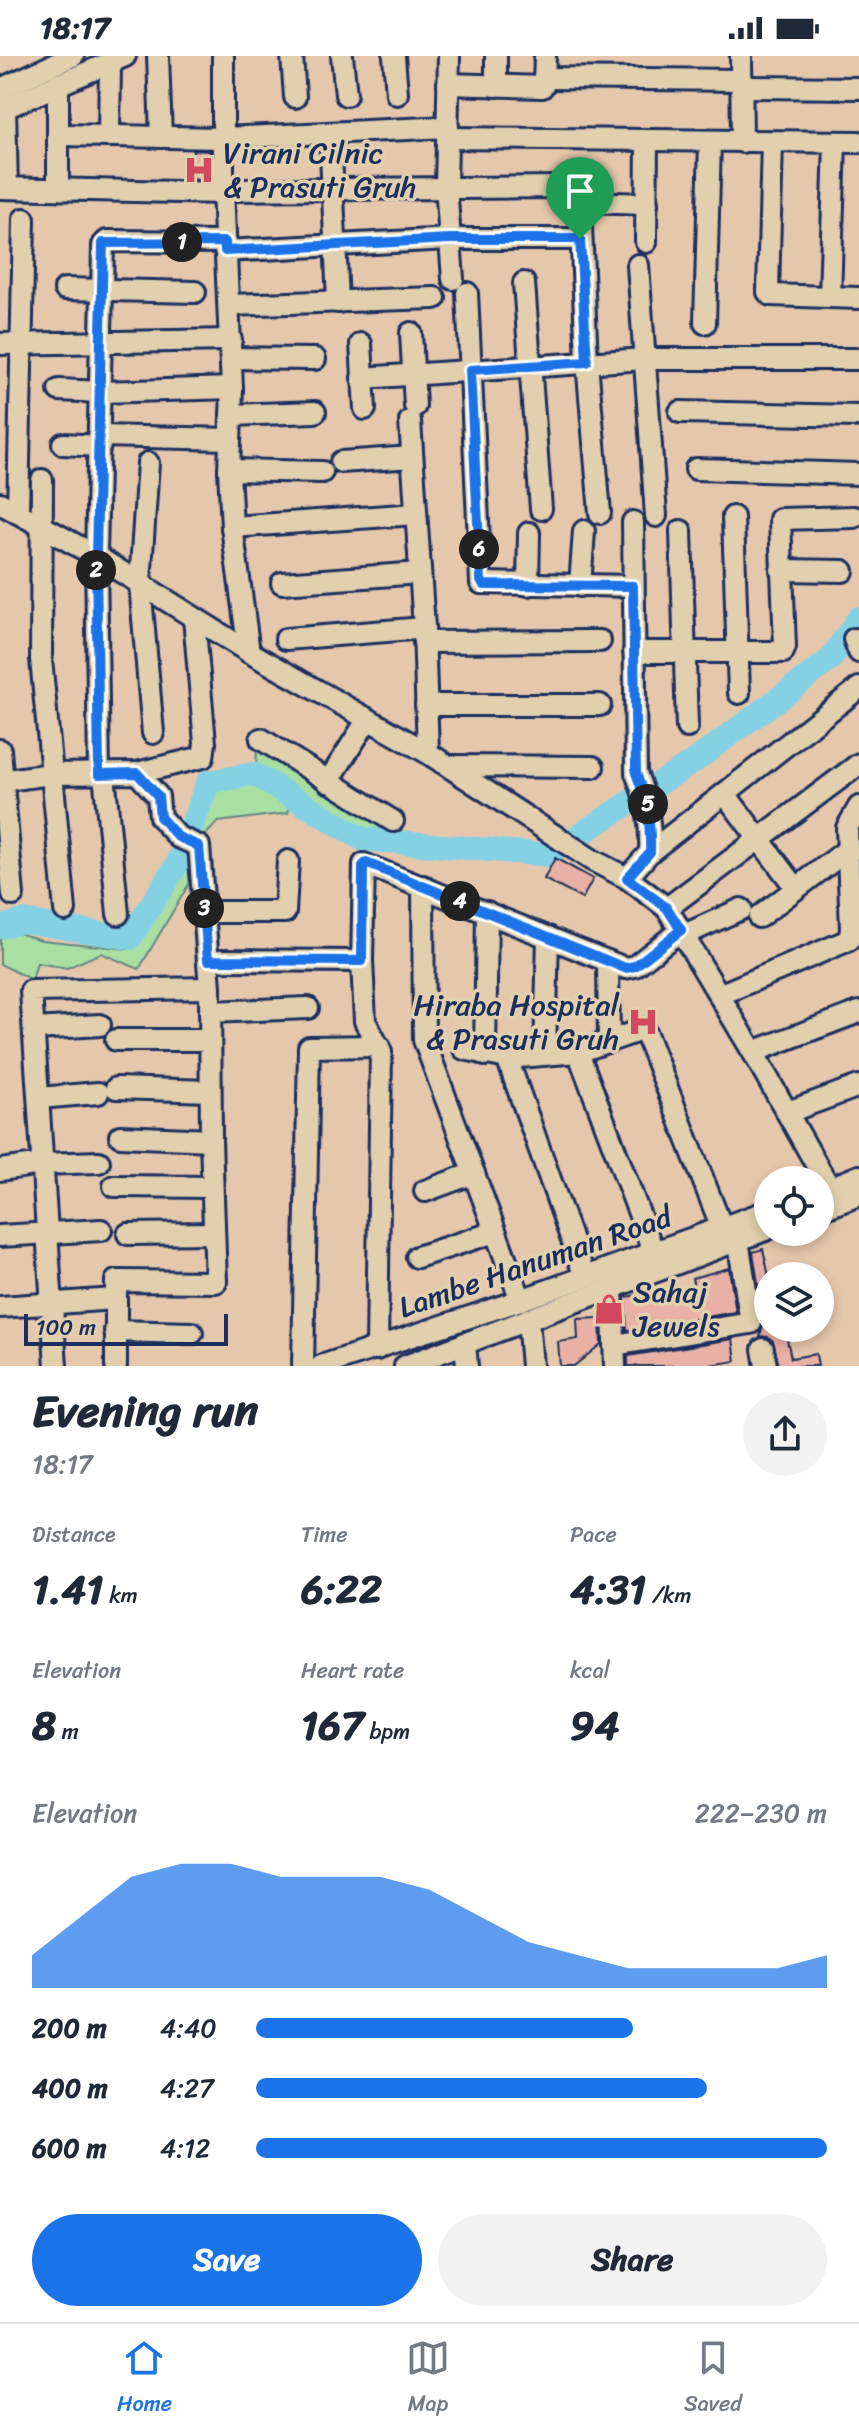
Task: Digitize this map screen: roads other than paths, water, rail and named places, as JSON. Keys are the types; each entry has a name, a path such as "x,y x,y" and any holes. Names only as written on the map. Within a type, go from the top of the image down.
{"street":[{"path":"73,56 36,65 2,102 3,188 223,191 333,187 569,187"},
{"path":"158,56 161,137"},
{"path":"223,56 223,191 232,388 229,470 232,527 249,652"},
{"path":"292,56 295,97"},
{"path":"342,56 346,95"},
{"path":"394,56 397,94"},
{"path":"449,56 446,186 449,239 460,286 470,370 481,581 484,585 633,586"},
{"path":"496,56 496,86"},
{"path":"448,84 542,87 545,56"},
{"path":"741,56 742,142"},
{"path":"2,102 58,84 117,59 109,136"},
{"path":"544,78 859,88"},
{"path":"58,84 58,189"},
{"path":"58,135 223,138 448,132 647,141 859,142"},
{"path":"330,133 338,302"},
{"path":"646,242 647,141"},
{"path":"705,323 710,141"},
{"path":"772,142 768,292 859,298"},
{"path":"830,297 835,142"},
{"path":"600,513 587,362 580,239 582,202 647,204"},
{"path":"24,219 10,344 9,508 96,556 249,652 428,753 592,860 627,878 667,908 788,1112 812,1166"},
{"path":"118,914 101,774 96,556 105,241 225,246 449,239 580,239"},
{"path":"638,265 656,516"},
{"path":"524,283 541,509"},
{"path":"65,289 195,292"},
{"path":"230,305 435,298"},
{"path":"411,333 414,373 412,457 428,753"},
{"path":"10,344 67,344 102,340 231,349 315,359"},
{"path":"361,344 365,409"},
{"path":"362,378 645,359 859,359"},
{"path":"59,390 101,392 232,388"},
{"path":"231,415 315,412"},
{"path":"680,412 859,416"},
{"path":"63,444 230,439"},
{"path":"341,462 412,457"},
{"path":"148,463 140,584 153,733"},
{"path":"696,469 859,474"},
{"path":"229,470 322,472"},
{"path":"42,480 40,641 65,910"},
{"path":"232,527 416,514"},
{"path":"733,517 739,693"},
{"path":"634,652 782,652 785,650 781,518 854,517"},
{"path":"633,522 636,773 647,800 651,823 650,852"},
{"path":"580,586 584,531"},
{"path":"681,531 687,727"},
{"path":"528,585 529,533"},
{"path":"781,570 843,571"},
{"path":"282,583 420,573"},
{"path":"2,781 51,774 137,773 203,757 205,743 194,618"},
{"path":"286,639 424,635 600,641"},
{"path":"627,878 650,852 859,688"},
{"path":"426,705 600,705"},
{"path":"328,782 368,719"},
{"path":"261,739 393,821"},
{"path":"0,750 13,895"},
{"path":"667,908 859,764"},
{"path":"449,766 593,767"},
{"path":"116,1366 116,1281 216,1282 210,988 199,846 178,837 160,817 158,796 137,773"},
{"path":"725,794 796,888"},
{"path":"719,995 846,943 851,936 854,908 847,828 858,811"},
{"path":"377,1349 379,1046 365,1021 362,961 364,864 632,968 682,933 750,913 851,858"},
{"path":"204,912 286,911 288,861"},
{"path":"423,886 424,1040 524,1310 532,1366"},
{"path":"485,1055 487,912"},
{"path":"545,1054 548,937"},
{"path":"208,960 362,961"},
{"path":"608,961 609,1041"},
{"path":"56,1366 31,992 210,988"},
{"path":"210,1012 308,1008"},
{"path":"753,1052 859,1012"},
{"path":"35,1029 100,1025"},
{"path":"464,1049 507,1058 578,1052 645,1030 730,1234 751,1323 615,1356 612,1288"},
{"path":"116,1040 210,1040"},
{"path":"303,1366 309,1047 379,1046"},
{"path":"578,1052 654,1253"},
{"path":"507,1058 585,1277"},
{"path":"788,1112 859,1086"},
{"path":"39,1098 107,1091 210,1091"},
{"path":"120,1136 211,1140"},
{"path":"0,1170 42,1164 99,1162"},
{"path":"425,1191 474,1173"},
{"path":"834,1193 859,1176"},
{"path":"114,1186 212,1187"},
{"path":"834,1197 859,1195"},
{"name":"Lambe Hanuman Road","path":"323,1366 524,1310 585,1277 654,1253 730,1234 754,1219"},
{"path":"0,1236 101,1230"},
{"path":"405,1366 465,1343 524,1310 612,1288 730,1234 754,1231"},
{"path":"417,1257 495,1232"},
{"path":"128,1234 214,1233"},
{"path":"0,1307 115,1299"},
{"path":"115,1331 192,1333"},
{"path":"465,1343 467,1366"}],"waterway":[{"path":"0,927 23,921 130,938 178,863 208,782 254,774 362,839 548,855 696,760 830,660 859,618"}],"place":[{"name":"Virani Cilnic & Prasuti Gruh","path":"199,170"},
{"name":"Hiraba Hospital & Prasuti Gruh","path":"643,1022"},
{"name":"Sahaj Jewels","path":"609,1309"}]}
